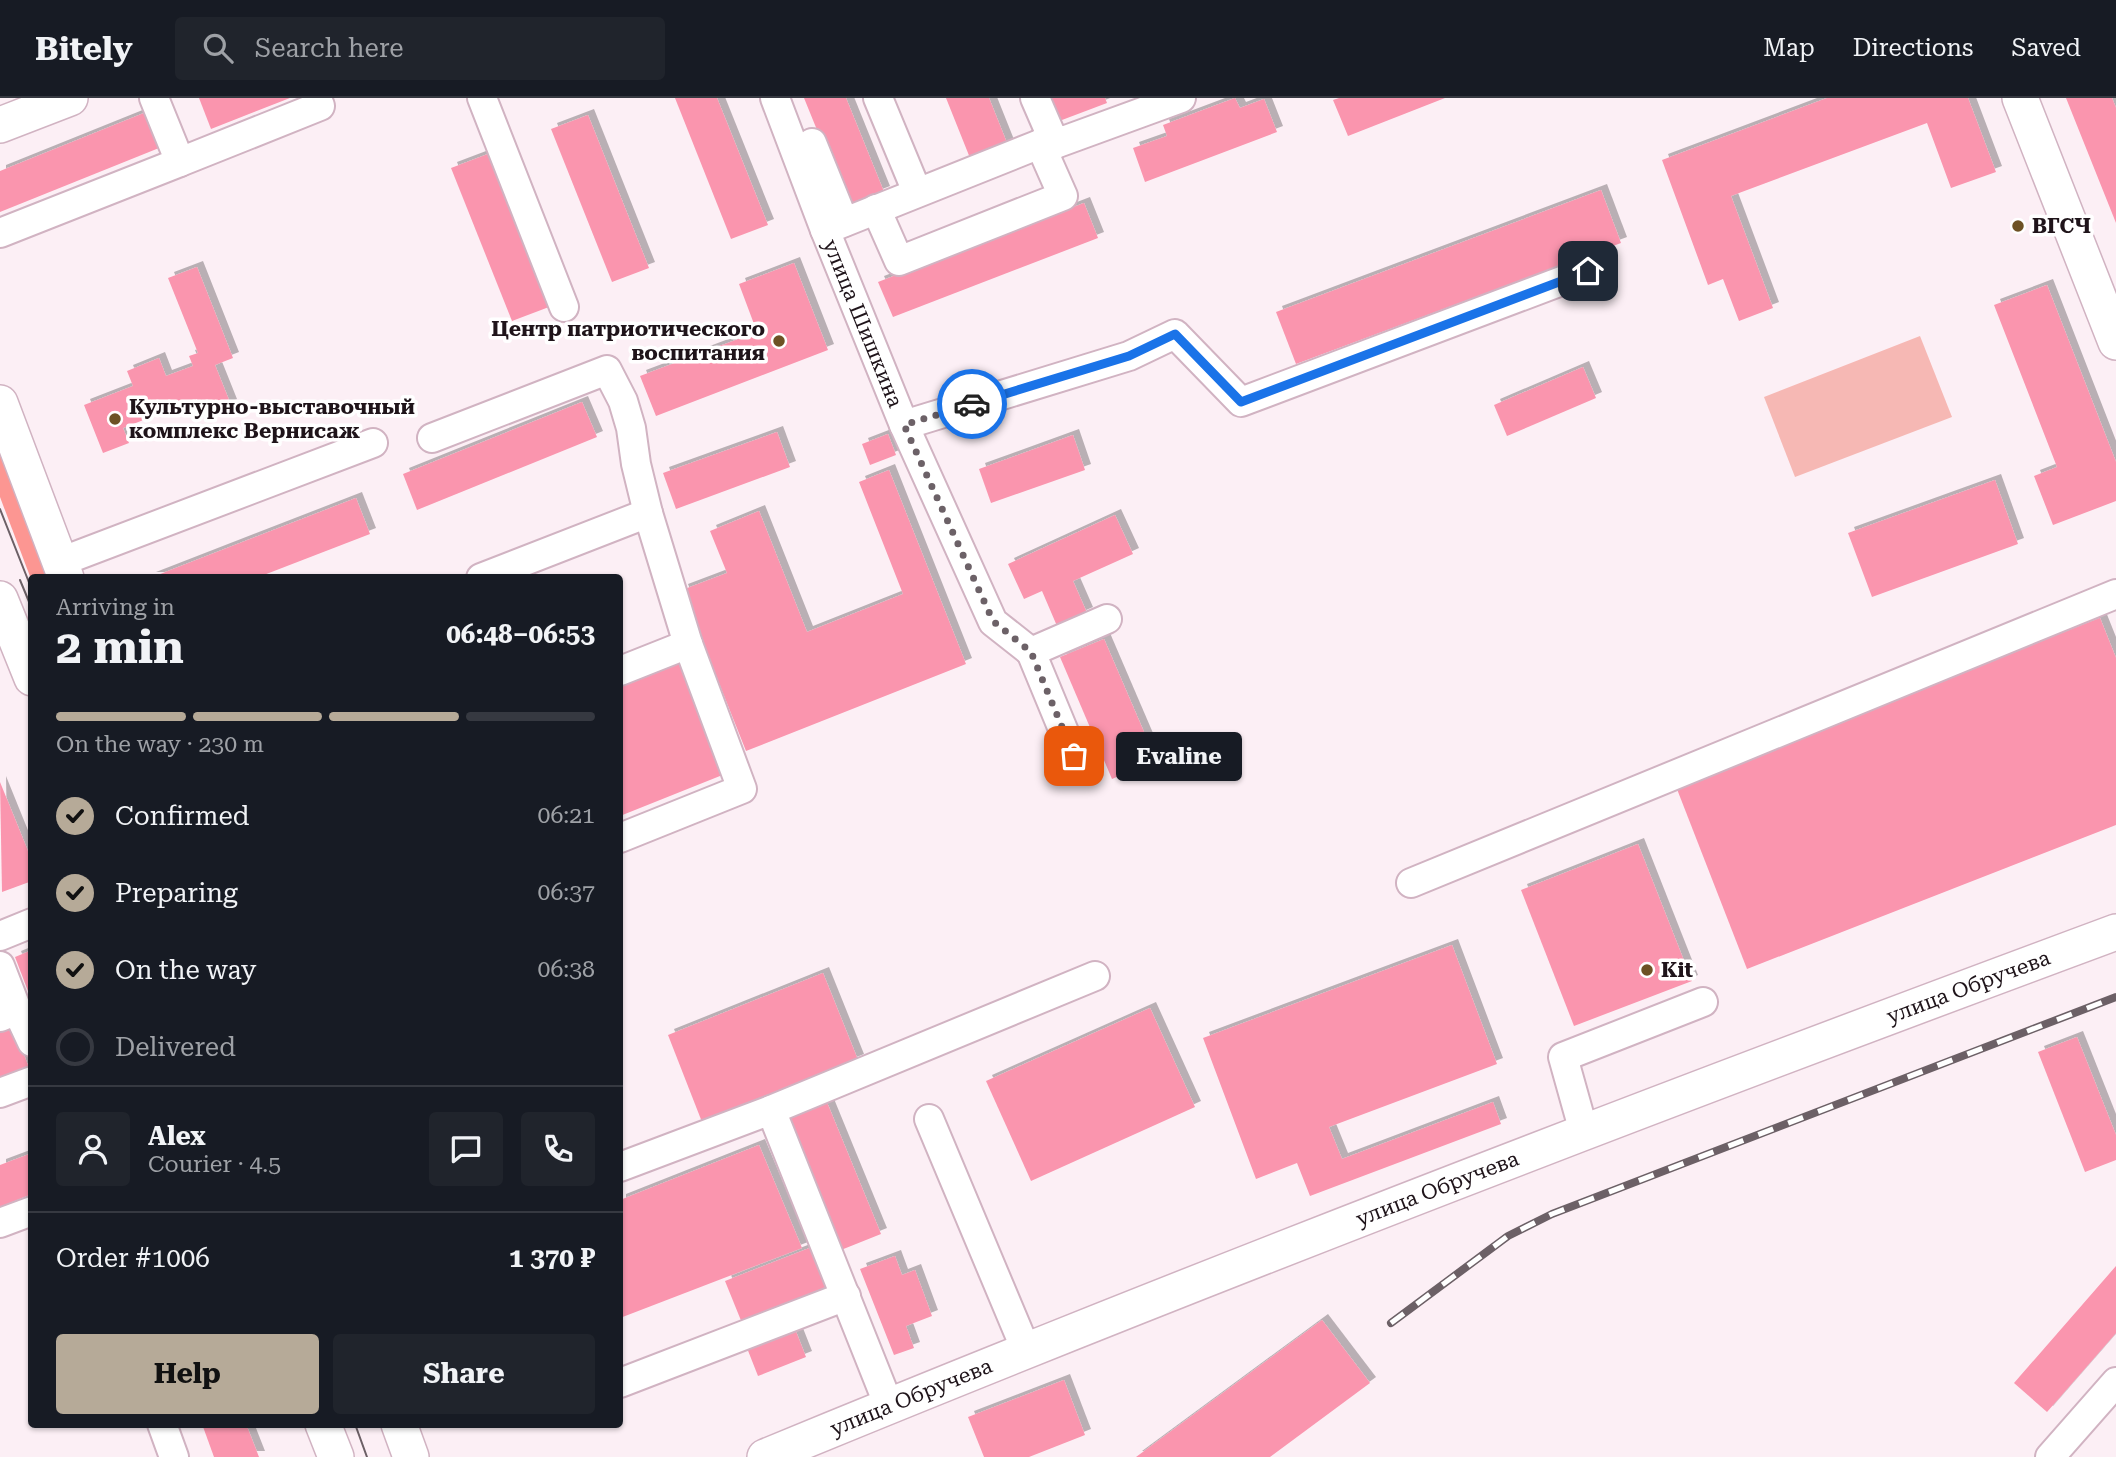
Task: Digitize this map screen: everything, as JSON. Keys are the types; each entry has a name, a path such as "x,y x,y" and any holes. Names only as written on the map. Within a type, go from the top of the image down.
{"main road":[{"path":"0,125 70,98"},
{"path":"2020,98 2112,322"},
{"path":"0,403 63,570"},
{"path":"0,599 9,647 28,673"},
{"name":"улица Обручева","path":"765,1457 1026,1350 1584,1132 2116,932"},
{"path":"325,1428 336,1457"},
{"path":"400,1428 411,1457"}],"street":[{"path":"154,98 180,162"},
{"path":"482,98 564,307"},
{"name":"улица Шишкина","path":"775,98 834,226 904,425 993,621 1031,652"},
{"path":"793,98 834,226 1047,144 1181,98"},
{"path":"878,98 917,192"},
{"path":"876,209 899,261 1063,197 1035,98"},
{"path":"0,233 326,101"},
{"path":"904,425 1129,356 1175,334 1241,402 1588,271"},
{"path":"432,438 607,370 626,410 648,513 688,644 743,789 623,837"},
{"path":"63,570 373,443"},
{"path":"491,574 648,513"},
{"path":"1411,883 2116,594"},
{"path":"1074,756 1031,652 1107,619"},
{"path":"623,670 688,644"},
{"path":"0,936 28,925"},
{"path":"0,966 9,1014 28,1037"},
{"path":"623,1166 771,1110 1095,976"},
{"path":"1584,1132 1563,1057 1703,1002"},
{"path":"0,1093 28,1082"},
{"path":"771,1110 889,1406"},
{"path":"929,1119 1026,1350"},
{"path":"0,1223 28,1212"},
{"path":"623,1383 846,1296"},
{"path":"2050,1457 2116,1382"},
{"path":"163,1428 174,1457"}],"shaded area":[{"path":"1920,336 1952,417 1795,477 1764,397"},
{"path":"0,415 62,574 29,574 0,497"}],"building":[{"path":"199,98 290,98 211,129"},
{"path":"675,98 717,98 768,225 731,239"},
{"path":"804,98 846,98 884,192 848,206"},
{"path":"946,98 989,98 1009,148 972,163"},
{"path":"1045,98 1105,98 1107,103 1054,123"},
{"path":"1235,98 1240,108 1264,99 1277,132 1145,182 1133,148 1167,136 1163,125"},
{"path":"1445,98 1348,136 1333,100"},
{"path":"1827,98 1968,98 1996,172 1951,188 1927,123 1731,196 1773,308 1739,321 1723,279 1708,285 1662,160"},
{"path":"2066,98 2112,98 2116,108 2116,223"},
{"path":"149,111 164,146 0,212 0,171"},
{"path":"588,115 649,268 612,282 551,129"},
{"path":"488,154 549,307 512,321 451,168"},
{"path":"1601,190 1621,243 1296,364 1276,312"},
{"path":"1084,203 1098,238 893,317 878,282"},
{"name":"Центр патриотического воспитания","path":"794,263 828,350 656,416 640,376 757,332 739,284"},
{"path":"197,267 233,358 215,365 231,405 203,416 197,399 123,428 129,443 103,453 84,405 133,386 127,371 159,358 166,376 193,366 189,356 198,353 168,278"},
{"path":"2047,285 2116,462 2116,501 2053,525 2034,476 2057,467 1994,305"},
{"path":"1583,367 1596,398 1507,436 1494,405"},
{"path":"582,402 597,437 417,510 403,474"},
{"path":"777,432 790,467 676,509 663,473"},
{"path":"888,434 896,455 870,465 862,444"},
{"path":"1073,435 1085,470 991,503 979,469"},
{"path":"889,470 966,664 746,751 682,590 727,573 710,531 759,511 807,632 903,594 859,482"},
{"path":"1995,480 2018,544 1872,597 1848,533"},
{"path":"356,498 370,534 266,574 160,574"},
{"path":"1115,515 1133,554 1073,581 1087,613 1057,626 1042,591 1024,599 1008,564"},
{"path":"2100,618 2116,658 2116,825 1747,969 1675,784"},
{"path":"1104,639 1156,760 1112,779 1060,657"},
{"path":"679,657 725,774 623,815 623,680"},
{"path":"0,782 28,851 28,882 2,892"},
{"path":"1638,844 1692,981 1574,1026 1521,890"},
{"path":"1452,945 1497,1064 1329,1127 1342,1159 1493,1102 1501,1124 1310,1196 1297,1163 1256,1179 1203,1038"},
{"path":"28,952 28,991 15,957"},
{"path":"823,973 858,1060 702,1122 668,1035"},
{"path":"1150,1008 1195,1107 1031,1181 986,1081"},
{"path":"11,1021 28,1068 0,1079 0,1025"},
{"path":"2077,1037 2116,1135 2116,1160 2085,1172 2038,1052"},
{"path":"826,1100 881,1234 841,1250 786,1116"},
{"path":"759,1145 802,1248 623,1317 623,1199"},
{"path":"28,1154 28,1196 0,1207 0,1165"},
{"path":"812,1247 828,1289 742,1323 725,1281"},
{"path":"895,1256 902,1275 915,1270 932,1316 906,1326 914,1348 894,1355 860,1269"},
{"path":"2116,1266 2116,1333 2047,1412 2014,1383"},
{"path":"1322,1320 1370,1383 1270,1457 1136,1457"},
{"path":"793,1324 806,1357 758,1376 745,1343"},
{"path":"1064,1380 1085,1435 1029,1457 984,1457 968,1417"},
{"path":"203,1428 248,1428 259,1457 214,1457"}],"tram line":[{"path":"0,509 28,580"},
{"path":"20,580 28,599"},
{"path":"356,1428 367,1457"}],"railway":[{"path":"1391,1323 1508,1236 1552,1214 2116,997"}],"way so far":[{"path":"972,404 904,425 993,621 1031,652 1074,756"}],"place":[{"name":"ВГСЧ","path":"2018,226"},
{"name":"Центр патриотического воспитания","path":"779,341"},
{"name":"Культурно-выставочный комплекс Вернисаж","path":"115,419"},
{"name":"Evaline","path":"1074,756"},
{"name":"Kit","path":"1647,970"}],"route":[{"path":"972,404 1129,356 1175,334 1241,402 1588,271"}]}
